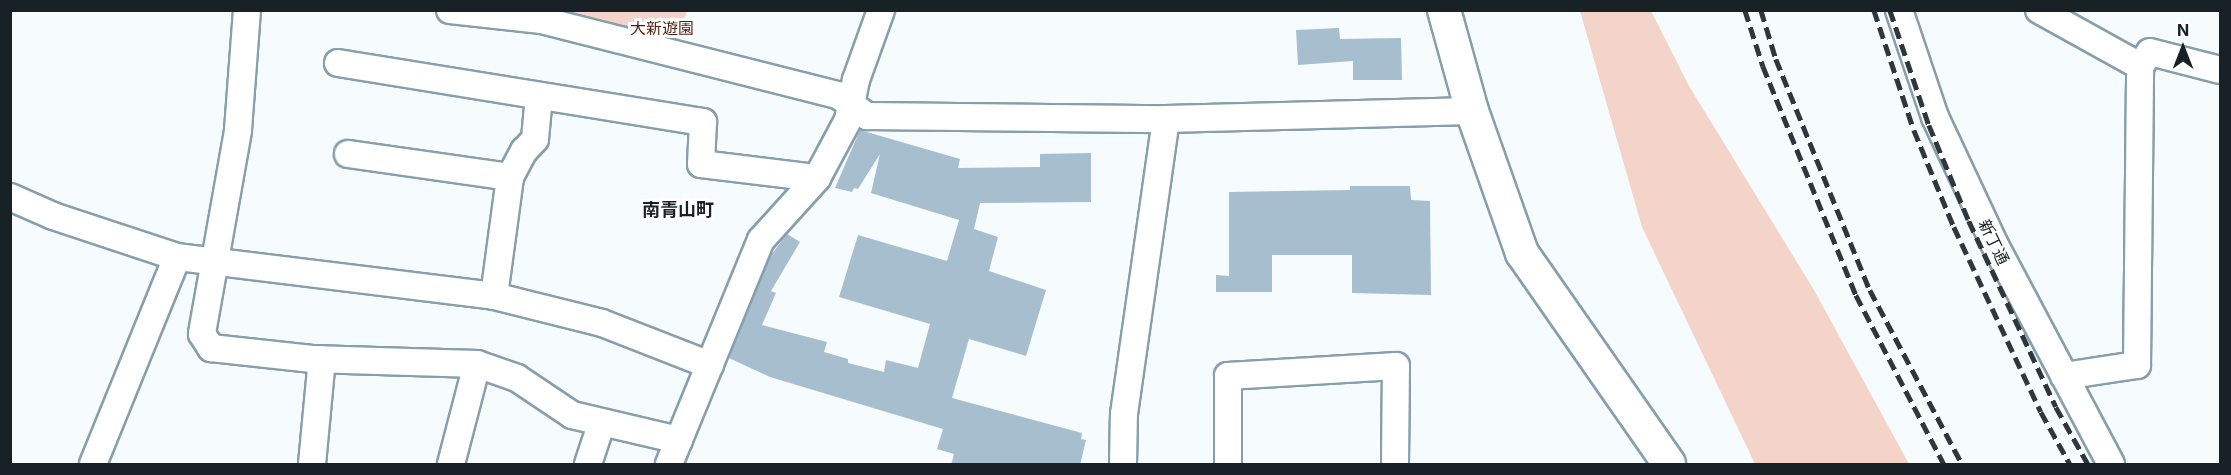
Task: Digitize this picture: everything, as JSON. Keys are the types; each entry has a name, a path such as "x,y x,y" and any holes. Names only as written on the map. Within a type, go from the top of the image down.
{"street":[{"path":"247,10 238,131 202,334 211,348 322,359 477,364 517,378 573,415 679,440"},
{"path":"450,10 541,20 838,95 853,103 867,116 1166,119 1472,111"},
{"path":"669,465 761,240 817,178 853,103 856,80 881,10"},
{"path":"1444,10 1472,111 1522,253 1669,465"},
{"name":"新丁通","path":"1899,10 1935,117 1995,245 2111,465"},
{"path":"2039,10 2068,18 2140,66"},
{"path":"2064,376 2137,365 2140,66 2150,52 2220,70"},
{"path":"338,63 703,122 701,164 817,178"},
{"path":"494,296 510,177 524,151 535,139 539,96"},
{"path":"1123,465 1124,414 1166,119"},
{"path":"348,154 510,177"},
{"path":"10,197 53,216 177,257 213,264 494,296 602,323 710,365"},
{"path":"93,465 177,257"},
{"path":"312,465 322,359"},
{"path":"452,465 477,364"},
{"path":"1228,465 1228,376 1396,366 1395,465"},
{"path":"588,465 602,422"}],"green space":[{"name":"大新遊園","path":"506,11 687,11 675,49"},
{"path":"1580,11 1651,11 1689,86 1814,290 1909,464 1755,464 1642,227"}],"building":[{"path":"1339,28 1340,39 1401,38 1402,80 1353,80 1353,61 1298,65 1296,30"},
{"path":"860,130 960,159 958,168 1040,167 1040,154 1091,153 1091,202 980,203 974,229 998,237 989,271 1046,290 1026,356 969,339 952,398 1082,433 1081,439 1086,440 1080,465 951,465 954,454 937,449 943,429 770,377 729,358 771,255 787,234 800,242 771,291 776,293 762,325 827,342 824,352 848,359 848,363 884,372 886,360 918,368 930,324 839,297 858,235 947,261 959,220 871,193 880,154 858,189 854,188 852,192 835,188"},
{"path":"1350,186 1410,186 1411,200 1430,201 1431,295 1352,293 1352,255 1272,255 1272,292 1216,292 1216,275 1229,276 1229,192 1350,190"}],"railway":[{"path":"1745,10 1763,66 1856,295 1944,464"},
{"path":"1761,10 1776,59 1870,290 1962,464"},
{"path":"1874,10 1914,130 1954,227 2041,412 2070,464"},
{"path":"1890,10 1929,125 1969,221 2056,407 2088,464"}],"district":[{"name":"南青山町","path":"678,210"}]}
